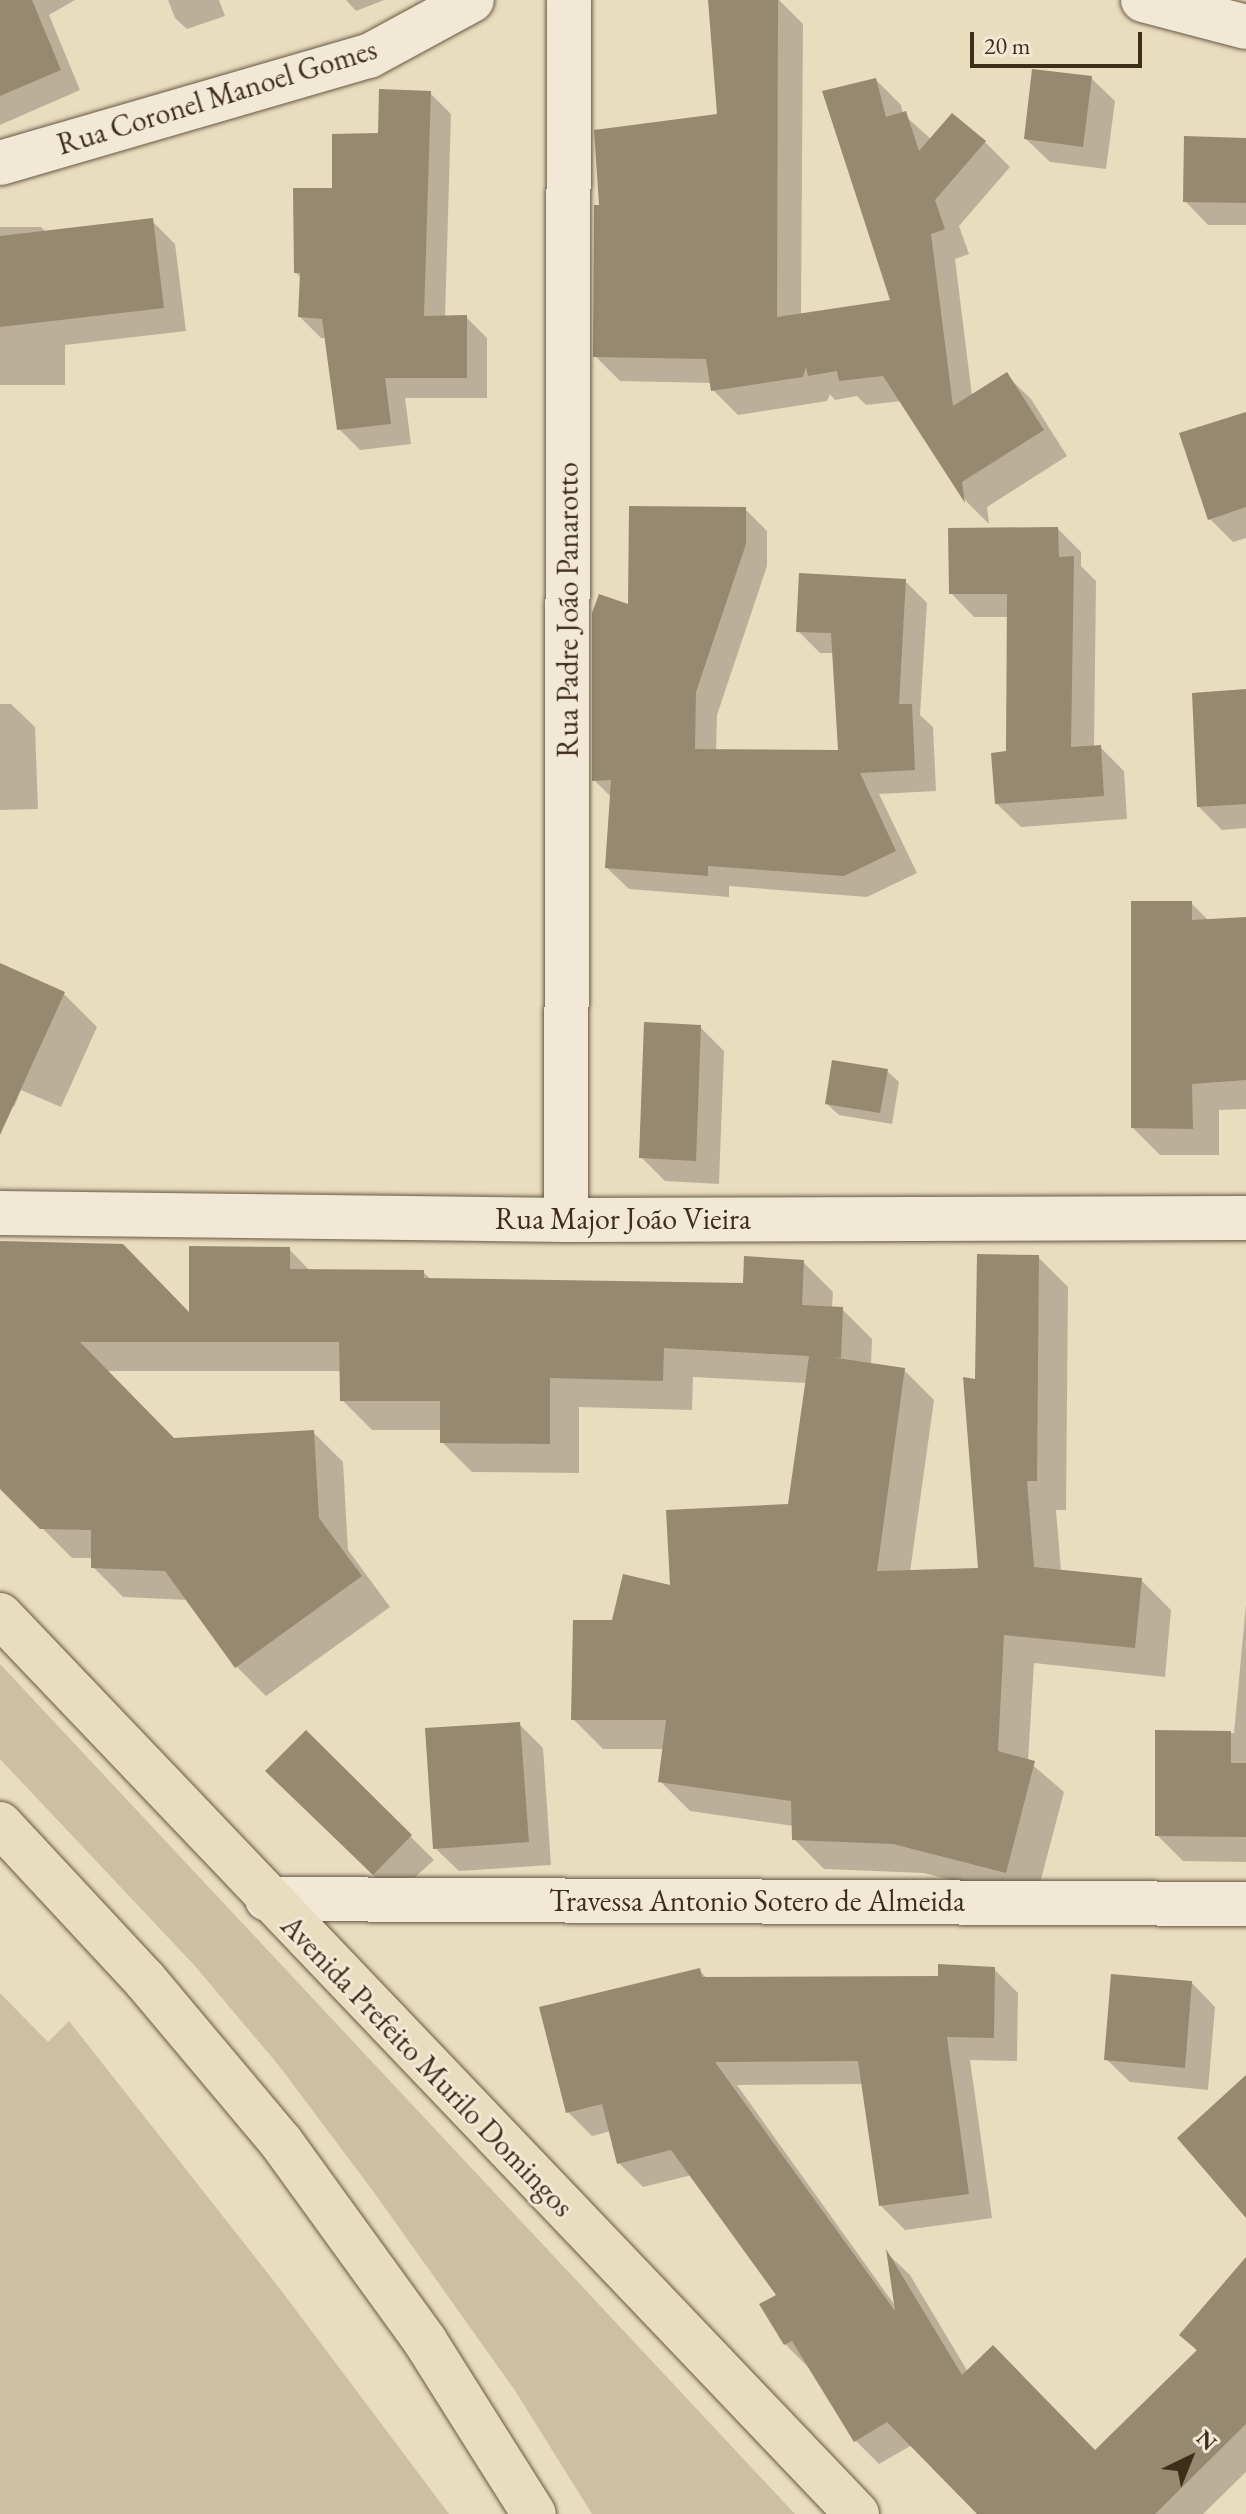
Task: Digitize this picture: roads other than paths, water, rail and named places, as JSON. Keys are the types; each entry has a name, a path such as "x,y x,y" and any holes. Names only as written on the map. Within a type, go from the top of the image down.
{"main road":[{"name":"Avenida Prefeito Murilo Domingos","path":"0,1615 267,1899 857,2514"},
{"path":"0,1824 145,1980 281,2142 425,2341 534,2514"}],"street":[{"name":"Rua Coronel Manoel Gomes","path":"0,163 369,56 472,0"},
{"name":"Rua Padre João Panarotto","path":"566,1220 569,0"},
{"path":"1143,0 1246,27"},
{"name":"Rua Major João Vieira","path":"0,1213 566,1220 1246,1218"},
{"name":"Travessa Antonio Sotero de Almeida","path":"267,1899 1246,1904"}]}
